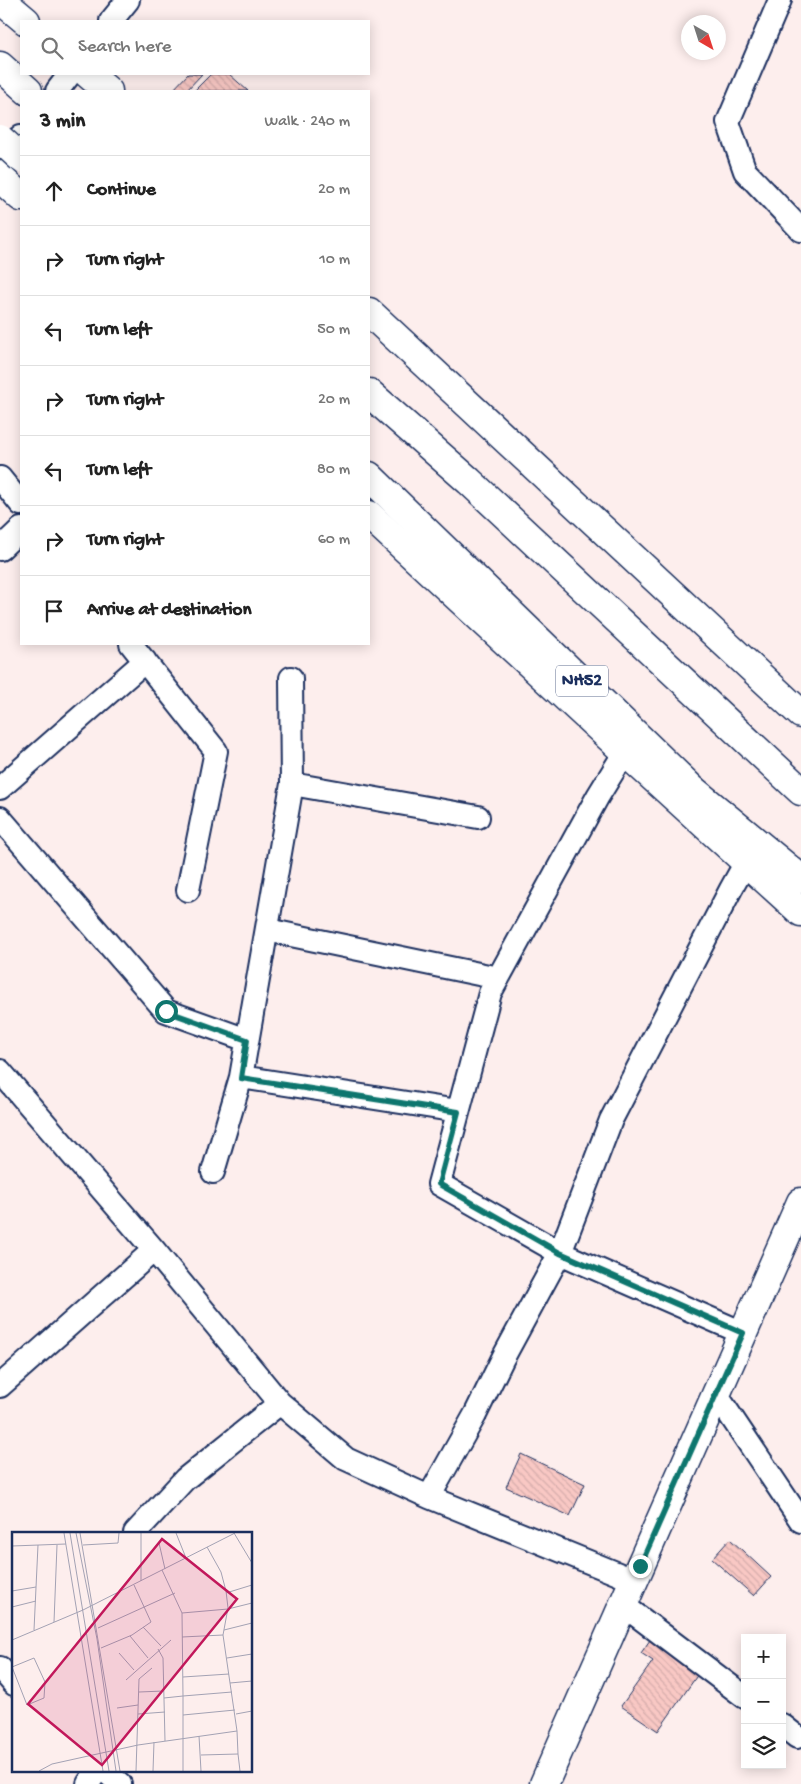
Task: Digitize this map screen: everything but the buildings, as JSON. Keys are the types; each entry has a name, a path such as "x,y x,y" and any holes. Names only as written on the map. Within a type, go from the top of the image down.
{"main road":[{"path":"1,0 25,20"},
{"path":"0,66 27,90"},
{"path":"89,75 107,90"},
{"path":"0,139 20,157"},
{"path":"0,178 20,196"},
{"path":"370,313 801,714"},
{"path":"370,394 469,481 801,791"},
{"name":"NH52","path":"370,477 692,789 801,879"},
{"path":"370,516 801,912"},
{"path":"547,1783 633,1580 801,1202"}],"street":[{"path":"113,20 128,0"},
{"path":"780,0 728,122 745,171 801,230"},
{"path":"58,90 69,75"},
{"path":"0,162 20,137"},
{"path":"0,478 20,503"},
{"path":"0,549 20,530"},
{"path":"0,788 138,652 216,751 188,890"},
{"path":"213,1172 241,1078 292,784 291,678"},
{"path":"625,752 598,796 490,993 439,1184 560,1253 743,1333"},
{"path":"292,784 478,817"},
{"path":"0,818 166,1011 247,1040"},
{"path":"429,1497 475,1415 503,1358 560,1253 611,1120 746,862"},
{"path":"267,930 498,978"},
{"path":"0,1071 154,1250 280,1403 346,1459 429,1497 633,1580"},
{"path":"241,1078 458,1112"},
{"path":"0,1386 154,1250"},
{"path":"716,1394 801,1521"},
{"path":"136,1532 185,1479 280,1403"},
{"path":"623,1605 741,1694"},
{"path":"88,1784 96,1772"},
{"path":"106,1772 120,1784"}],"route":[{"path":"166,1011 247,1040 241,1078 458,1112 439,1184 560,1253 743,1333 640,1566"}]}
